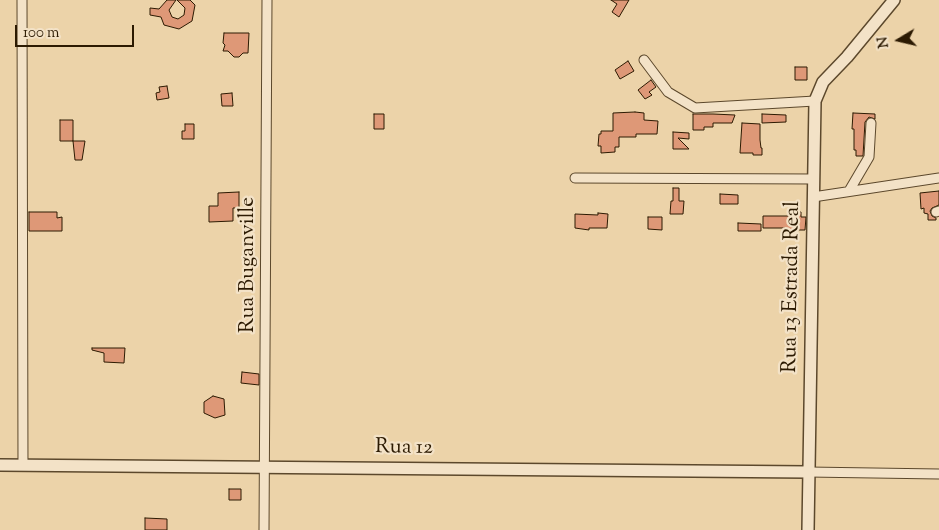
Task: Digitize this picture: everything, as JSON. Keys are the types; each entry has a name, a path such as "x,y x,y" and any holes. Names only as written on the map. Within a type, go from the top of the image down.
{"street":[{"path":"22,0 24,465"},
{"name":"Rua Buganville","path":"264,530 266,466 267,0"},
{"name":"Rua 13 Estrada Real","path":"808,530 815,101 823,82 847,57 894,0"},
{"path":"644,60 668,92 696,108 815,101"},
{"path":"849,191 869,157 871,123"},
{"path":"575,178 814,179"},
{"path":"813,197 939,178"},
{"name":"Rua 12","path":"0,465 808,472"},
{"path":"808,472 939,474"}],"building":[{"path":"167,0 176,0 169,10 172,17 178,19 184,15 185,8 177,0 190,0 195,5 192,21 179,29 164,25 161,17 150,15 150,8 159,9"},
{"path":"611,0 629,0 619,17 612,12 617,4"},
{"path":"224,33 249,33 248,53 234,57 228,51 223,51 225,45 223,43"},
{"path":"628,61 634,71 620,79 615,70"},
{"path":"795,67 807,67 807,80 795,80"},
{"path":"651,80 656,87 649,92 652,95 645,99 638,90"},
{"path":"167,86 169,98 157,100 156,93 160,92 159,87"},
{"path":"232,93 233,106 222,106 221,94"},
{"path":"613,113 644,113 644,120 658,121 657,134 636,134 636,137 619,137 619,147 615,147 615,152 601,153 601,146 598,146 599,134 601,134 601,131 613,131"},
{"path":"853,113 875,114 875,119 869,117 865,122 863,156 856,156 856,150 854,150"},
{"path":"374,114 384,114 384,129 374,129"},
{"path":"693,114 735,115 732,123 713,123 713,127 704,127 704,130 693,130"},
{"path":"762,114 786,115 786,122 762,123"},
{"path":"60,120 73,120 73,141 60,141"},
{"path":"742,123 760,124 762,155 740,153"},
{"path":"185,124 194,124 194,139 182,139 182,131 185,131"},
{"path":"673,132 689,133 689,139 678,138 689,149 673,149"},
{"path":"73,141 85,141 82,160 75,160"},
{"path":"673,188 679,188 679,201 684,201 683,214 670,214"},
{"path":"939,191 939,205 930,211 936,220 928,220 928,214 924,213 924,208 921,209 920,193"},
{"path":"239,192 239,208 233,208 233,221 209,222 209,206 218,206 218,193"},
{"path":"720,194 738,195 738,204 720,204"},
{"path":"29,212 57,212 57,218 62,217 62,231 29,231"},
{"path":"793,212 801,212 801,217 806,217 805,230 785,232 785,228 763,228 763,216 793,216"},
{"path":"598,213 608,214 607,228 589,228 589,230 575,228 575,214 598,215"},
{"path":"648,217 662,217 662,230 648,229"},
{"path":"738,223 761,224 761,231 738,231"},
{"path":"92,348 125,348 124,363 104,362 104,353 92,350"},
{"path":"242,372 259,374 259,385 241,383"},
{"path":"213,396 224,399 225,415 215,418 204,413 204,402"},
{"path":"229,489 241,489 241,500 229,500"},
{"path":"145,518 167,519 167,530 145,530"}]}
